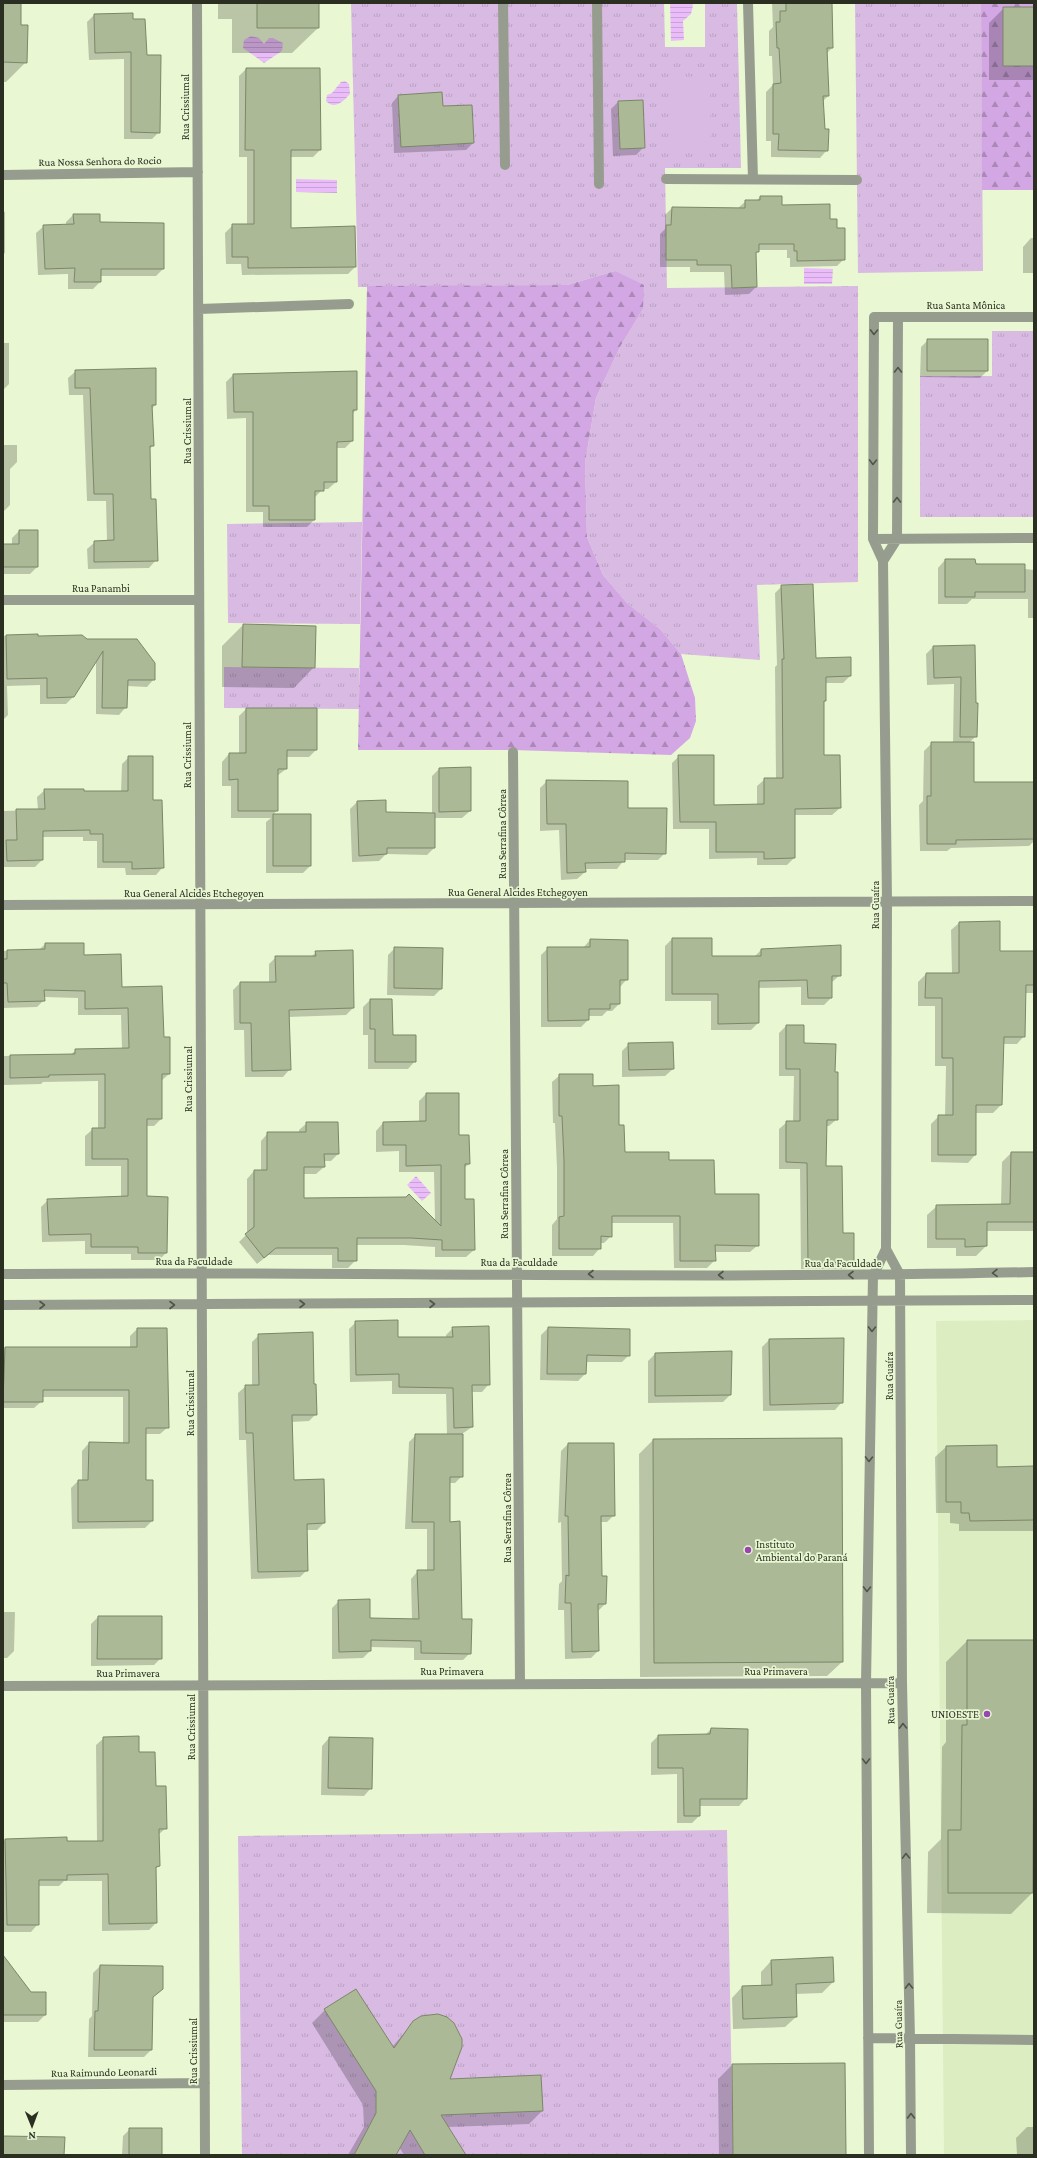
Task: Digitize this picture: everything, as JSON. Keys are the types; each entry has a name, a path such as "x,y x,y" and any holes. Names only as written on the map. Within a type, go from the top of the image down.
{"street":[{"name":"Rua Crissiumal","path":"197,3 199,309 200,1272 205,2155"},
{"path":"503,3 505,165"},
{"path":"597,3 599,184"},
{"path":"748,3 753,179"},
{"name":"Rua Nossa Senhora do Rocio","path":"3,175 198,172"},
{"path":"666,179 857,180"},
{"path":"199,309 349,304"},
{"name":"Rua Santa Mônica","path":"872,539 874,317 1034,317"},
{"path":"883,561 897,539 898,318"},
{"path":"872,539 1034,538"},
{"name":"Rua Guaíra","path":"869,2155 866,1684 872,1276 886,1249 887,902 883,561 872,539"},
{"name":"Rua Panambi","path":"3,600 199,600"},
{"name":"Rua Serrafina Côrrea","path":"513,752 520,1683"},
{"name":"Rua General Alcides Etchegoyen","path":"3,905 1034,901"},
{"name":"Rua Guaíra","path":"886,1249 900,1275 901,1302 902,1683 910,2039 911,2155"},
{"name":"Rua da Faculdade","path":"3,1274 200,1272 872,1276 1034,1272"},
{"path":"3,1305 901,1302 1034,1300"},
{"name":"Rua Primavera","path":"3,1686 202,1684 902,1683"},
{"path":"868,2038 1034,2040"},
{"name":"Rua Raimundo Leonardi","path":"3,2085 205,2082"}],"shaded area":[{"path":"670,3 692,3 693,5 691,14 683,21 684,40 671,41"},
{"path":"251,36 259,38 264,44 269,38 273,38 283,43 282,51 264,63 243,48 244,40"},
{"path":"345,81 349,84 350,94 338,104 329,104 326,101 327,95 332,93 341,82"},
{"path":"296,179 337,180 337,193 296,192"},
{"path":"804,268 833,269 832,284 804,284"},
{"path":"416,1176 431,1193 422,1201 407,1185"},
{"name":"UNIOESTE","path":"1034,1320 1034,2155 944,2155 936,1321"}],"green space":[{"path":"351,3 664,3 665,47 705,47 705,3 737,3 741,168 665,168 667,288 858,286 858,582 757,585 760,660 681,654 660,629 627,603 603,575 587,537 585,463 596,398 620,347 643,309 615,271 567,285 358,287"},
{"path":"855,3 981,3 983,271 858,273"},
{"path":"981,3 1034,3 1034,190 982,190"},
{"path":"710,76 711,151 672,152 672,77"},
{"path":"615,271 644,285 643,309 620,347 596,398 585,463 587,537 603,575 627,603 660,629 681,654 695,698 696,721 690,738 671,755 513,750 358,750 367,286 567,285"},
{"path":"992,331 1034,331 1034,517 920,517 920,376 992,376"},
{"path":"362,522 360,624 228,623 227,524"},
{"path":"224,667 359,668 359,709 224,708"},
{"path":"727,1830 733,2155 242,2155 238,1836"}],"building":[{"path":"3,3 21,3 21,25 28,25 27,63 3,62"},
{"path":"257,3 319,3 319,28 257,28"},
{"path":"786,3 832,3 833,48 827,48 829,96 823,96 825,129 829,129 828,151 778,150 779,134 773,134 773,84 781,83 776,22 780,22 780,11 786,11"},
{"path":"1003,7 1034,7 1034,66 1003,66"},
{"path":"133,13 133,19 145,19 147,55 161,55 160,133 131,132 131,52 95,53 94,14"},
{"path":"246,68 320,68 321,150 291,150 291,228 355,226 356,267 248,268 248,257 232,257 232,224 254,224 254,150 245,150"},
{"path":"442,92 443,106 472,105 474,143 401,147 398,95"},
{"path":"643,100 645,148 620,149 618,101"},
{"path":"760,196 782,196 782,205 830,204 830,219 837,219 837,228 845,228 845,260 797,261 797,251 794,251 794,244 759,244 759,252 756,252 757,287 732,288 731,265 697,265 697,260 666,260 666,225 671,225 672,207 745,208 745,200 760,200"},
{"path":"73,214 100,214 100,222 164,223 164,269 101,269 101,282 74,282 75,268 45,269 43,225 74,224"},
{"path":"927,339 988,339 988,371 927,371"},
{"path":"156,368 156,405 152,405 154,446 150,446 151,499 156,499 158,561 94,562 94,541 114,540 113,494 94,494 90,388 75,388 75,370"},
{"path":"357,371 357,410 353,410 353,441 337,442 337,482 324,482 324,491 315,491 315,520 269,520 269,506 253,506 253,412 234,412 233,374"},
{"path":"19,530 38,530 38,567 3,567 3,544 19,544"},
{"path":"945,559 975,559 976,564 1025,564 1025,592 975,592 975,597 945,597"},
{"path":"813,584 816,658 851,657 851,676 826,677 826,701 824,701 824,755 840,755 841,808 795,809 795,858 764,859 764,852 716,852 716,822 680,822 678,755 714,755 714,805 764,804 764,778 783,778 782,659 784,659 781,585"},
{"path":"243,624 316,626 315,668 242,667"},
{"path":"38,634 38,636 82,635 87,639 137,639 155,663 155,680 128,680 127,708 102,708 103,651 74,697 47,698 47,678 7,679 6,635"},
{"path":"975,645 976,703 978,703 977,737 960,737 961,677 934,678 933,646"},
{"path":"246,708 317,708 317,750 287,750 287,769 278,769 278,811 238,811 238,779 229,780 229,753 246,753"},
{"path":"931,742 974,742 974,782 1034,782 1034,839 956,840 956,844 927,844 927,796 931,796"},
{"path":"128,756 153,756 153,800 162,800 164,868 132,869 132,862 103,862 103,834 90,834 90,830 43,831 43,860 7,861 6,840 17,840 16,809 45,809 44,789 128,791"},
{"path":"471,767 471,811 439,812 439,768"},
{"path":"546,780 628,781 628,808 667,808 666,854 625,853 625,862 585,863 586,872 567,873 566,824 547,824"},
{"path":"386,800 386,812 435,813 435,848 387,848 387,854 359,856 357,801"},
{"path":"273,814 311,814 311,866 273,866"},
{"path":"1000,921 1000,951 1034,951 1034,985 1026,985 1025,1037 1004,1037 1002,1105 976,1105 976,1155 938,1155 938,1115 953,1115 953,1058 942,1058 942,998 925,998 926,973 959,973 959,922"},
{"path":"672,938 712,938 712,956 761,956 761,949 841,945 841,976 832,976 832,998 808,998 807,980 759,981 759,1023 718,1024 718,994 672,994"},
{"path":"590,939 628,940 628,980 620,980 620,1004 610,1004 610,1009 589,1009 589,1020 548,1021 547,947 590,947"},
{"path":"45,943 84,943 84,955 121,954 122,987 162,986 164,1037 170,1037 170,1074 162,1074 162,1119 147,1119 147,1196 168,1197 167,1253 138,1253 138,1247 91,1247 91,1234 49,1235 47,1199 128,1196 128,1159 92,1159 92,1128 105,1128 105,1074 49,1075 49,1077 10,1078 10,1055 75,1054 75,1049 129,1048 128,1008 85,1009 85,991 44,990 45,1001 8,1002 7,983 3,983 3,959 7,959 7,950 45,949"},
{"path":"394,947 443,948 442,989 394,988"},
{"path":"353,950 354,1008 289,1010 291,1070 252,1071 251,1023 240,1023 240,982 276,982 275,956 316,956 315,951"},
{"path":"370,999 392,999 393,1035 416,1035 416,1062 375,1062 375,1029 370,1029"},
{"path":"786,1025 804,1025 804,1043 836,1044 835,1072 838,1072 838,1120 827,1120 826,1166 842,1166 843,1233 854,1233 854,1262 808,1263 807,1163 786,1162 786,1121 800,1121 800,1069 786,1069"},
{"path":"673,1042 674,1069 629,1070 628,1043"},
{"path":"559,1074 593,1074 593,1086 619,1085 619,1125 624,1125 625,1152 669,1152 669,1160 714,1160 715,1194 759,1194 759,1246 715,1245 716,1261 680,1261 680,1216 612,1216 612,1237 601,1236 601,1249 559,1249 559,1217 564,1216 564,1160 562,1116 559,1116"},
{"path":"426,1093 459,1093 459,1135 469,1135 470,1164 465,1164 465,1199 474,1199 475,1250 442,1250 442,1240 411,1238 357,1238 357,1261 338,1261 338,1248 276,1248 264,1258 245,1234 254,1227 254,1170 267,1170 267,1132 306,1132 306,1122 338,1122 339,1154 324,1154 325,1167 304,1167 304,1198 406,1197 409,1194 441,1226 441,1165 406,1166 406,1145 383,1145 383,1122 426,1121"},
{"path":"1011,1152 1034,1152 1034,1222 987,1222 987,1246 965,1247 965,1239 936,1239 936,1205 1010,1204"},
{"path":"398,1320 398,1337 453,1337 452,1327 489,1326 490,1385 472,1385 473,1427 454,1428 453,1388 399,1387 399,1374 356,1375 355,1321"},
{"path":"548,1327 630,1329 630,1356 587,1355 586,1374 547,1374"},
{"path":"137,1328 167,1328 169,1428 146,1428 146,1480 153,1480 153,1521 78,1522 78,1480 88,1480 89,1442 129,1443 129,1390 43,1390 43,1402 3,1402 5,1347 137,1347"},
{"path":"313,1332 314,1384 316,1384 317,1415 292,1415 294,1480 324,1479 325,1523 307,1524 308,1571 258,1572 253,1433 246,1433 245,1385 259,1385 258,1334"},
{"path":"844,1338 843,1403 770,1405 769,1339"},
{"path":"732,1351 731,1395 655,1396 655,1353"},
{"path":"415,1434 463,1434 463,1477 450,1477 450,1522 460,1521 462,1619 472,1619 471,1654 421,1653 421,1641 371,1640 371,1651 339,1652 338,1600 370,1599 370,1618 419,1619 417,1570 434,1570 434,1522 412,1522"},
{"name":"Instituto Ambiental do Paraná","path":"842,1438 843,1662 654,1663 653,1439"},
{"path":"568,1443 614,1443 615,1516 601,1516 602,1576 607,1576 606,1604 598,1604 599,1651 572,1652 571,1603 565,1603 566,1575 569,1576 568,1516 565,1516"},
{"path":"997,1445 997,1467 1034,1466 1034,1520 970,1521 969,1513 961,1513 961,1502 946,1502 946,1446"},
{"path":"98,1616 162,1616 162,1659 97,1659"},
{"path":"967,1640 1034,1640 1033,1893 948,1893 948,1830 961,1830 962,1725 967,1725"},
{"path":"711,1728 748,1729 747,1799 700,1799 700,1816 684,1816 683,1768 658,1768 658,1735 710,1734"},
{"path":"139,1736 139,1752 155,1752 156,1786 166,1786 167,1829 159,1829 160,1866 156,1867 157,1923 109,1924 108,1874 67,1875 67,1880 39,1880 39,1925 7,1925 5,1839 67,1837 67,1841 103,1841 103,1737"},
{"path":"329,1737 373,1738 372,1789 328,1788"},
{"path":"3,1955 31,1992 46,1992 46,2015 3,2015"},
{"path":"833,1957 834,1982 796,1984 797,2017 743,2019 742,1986 772,1985 771,1960"},
{"path":"100,1965 163,1966 163,1989 153,1997 152,2050 94,2050 95,2011 98,2011"},
{"path":"356,1989 394,2048 413,2021 421,2016 438,2014 447,2017 454,2023 462,2039 462,2047 450,2079 541,2075 543,2111 441,2115 466,2155 425,2155 410,2130 396,2155 354,2155 376,2113 376,2091 324,2009"},
{"path":"845,2063 846,2155 733,2155 732,2064"},
{"path":"129,2128 162,2128 162,2155 129,2155"},
{"path":"3,2136 65,2137 64,2155 3,2155"}],"place":[{"name":"Instituto Ambiental do Paraná","path":"748,1550"},
{"name":"UNIOESTE","path":"987,1714"}]}
